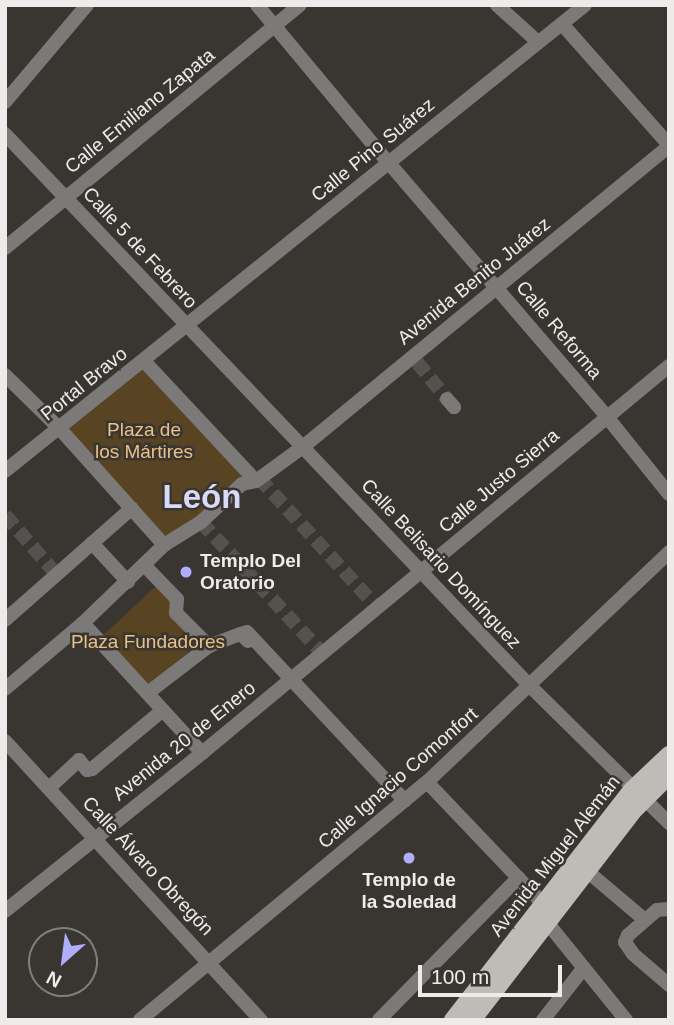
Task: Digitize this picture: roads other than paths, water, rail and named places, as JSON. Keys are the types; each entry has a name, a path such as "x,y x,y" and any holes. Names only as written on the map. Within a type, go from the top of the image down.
{"main road":[{"name":"Avenida Miguel Alemán","path":"453,1020 669,755"},
{"name":"Avenida Miguel Alemán","path":"472,1020 542,913 587,871 638,794 669,775"}],"street":[{"path":"5,102 87,5"},
{"name":"Calle Reforma","path":"257,5 607,416 669,494"},
{"name":"Calle Emiliano Zapata","path":"5,248 300,5"},
{"path":"497,5 538,42"},
{"name":"Calle Pino Suárez","path":"188,327 388,162 585,5"},
{"path":"562,24 669,146"},
{"name":"Calle 5 de Febrero","path":"5,134 188,327"},
{"name":"Avenida Benito Juárez","path":"5,689 83,623 164,545 201,522 242,484 256,481 304,446 415,359 497,286 669,146"},
{"name":"Portal Bravo","path":"5,471 188,327"},
{"name":"Calle Belisario Domínguez","path":"188,327 529,685 669,823"},
{"path":"144,360 256,481"},
{"name":"Calle Justo Sierra","path":"285,677 421,571 669,366"},
{"path":"5,374 60,429 164,545"},
{"path":"5,620 132,508"},
{"path":"92,543 128,582"},
{"name":"Calle Ignacio Comonfort","path":"140,1020 427,782 669,552"},
{"path":"145,566 177,599 176,613 209,646"},
{"path":"83,623 149,692 202,754"},
{"path":"149,692 209,646 247,632 285,677 405,801"},
{"name":"Avenida 20 de Enero","path":"5,911 202,754 285,677"},
{"path":"49,788 79,760 87,770 92,769 163,710"},
{"name":"Calle Álvaro Obregón","path":"5,741 211,962 261,1020"},
{"path":"427,782 518,878 582,970 626,1020"},
{"path":"587,871 645,920"},
{"path":"379,1020 518,878"},
{"path":"669,909 660,908 645,920 628,935 626,945 669,985"},
{"path":"543,1020 582,970"}],"tunnel":[{"path":"417,362 447,399"},
{"path":"259,478 376,606"},
{"path":"5,515 57,575"},
{"path":"201,522 321,652"}],"place":[{"name":"Templo Del Oratorio","path":"186,572"},
{"name":"Templo de la Soledad","path":"409,858"}],"district":[{"name":"León","path":"202,497"}],"park label":[{"name":"Plaza de los Mártires","path":"144,441"},
{"name":"Plaza Fundadores","path":"148,642"}]}
